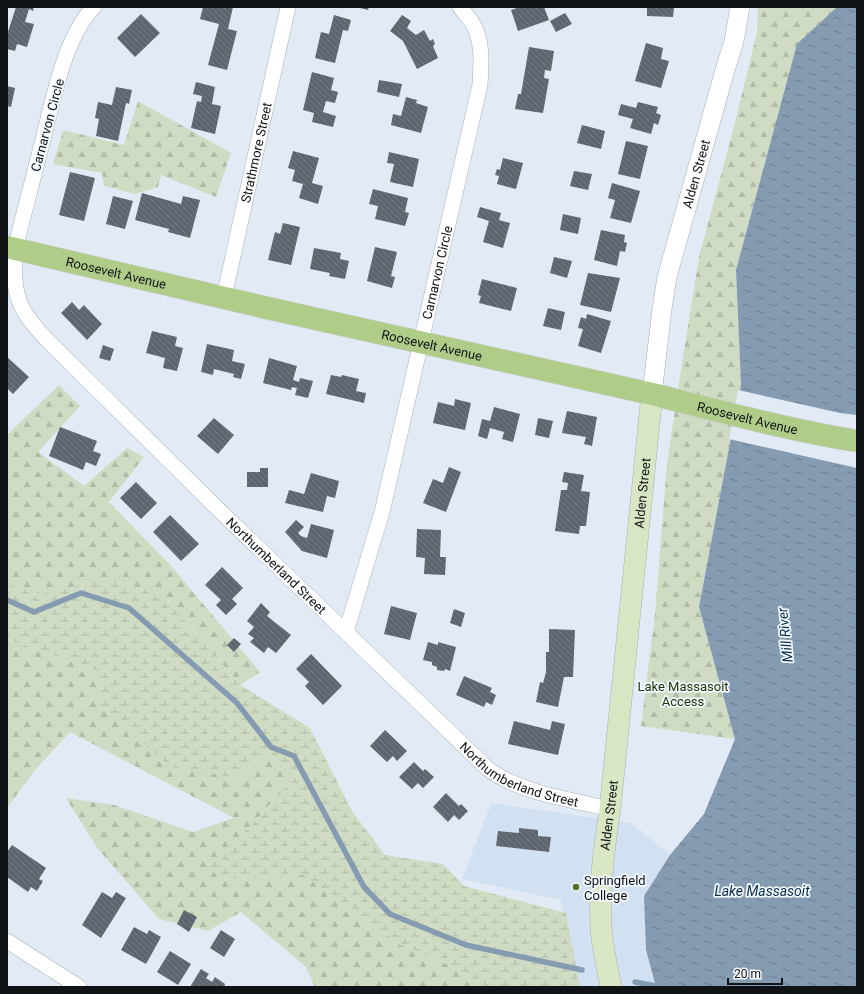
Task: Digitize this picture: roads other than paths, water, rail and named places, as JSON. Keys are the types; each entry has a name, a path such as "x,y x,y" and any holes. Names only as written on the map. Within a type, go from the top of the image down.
{"main road":[{"name":"Roosevelt Avenue","path":"11,248 421,343 652,394 835,438 857,441"},
{"name":"Alden Street","path":"611,987 602,938 601,912 604,848 610,810 652,394"}],"street":[{"name":"Carnarvon Circle","path":"11,248 54,96 67,56 82,21 94,7"},
{"name":"Strathmore Street","path":"224,297 288,7"},
{"name":"Carnarvon Circle","path":"346,632 382,512 480,85 480,49 477,35 470,19 460,7"},
{"name":"Alden Street","path":"652,394 667,277 734,41 740,7"},
{"name":"Northumberland Street","path":"11,248 14,287 22,307 34,326 221,512 494,774 506,781 527,788 610,810"},
{"path":"7,941 79,987"}],"water":[{"name":"Lake Massasoit","path":"837,7 857,7 857,987 656,987 646,950 644,896 670,855 704,814 735,739 699,607 741,384 736,270 797,44"}],"waterway":[{"path":"7,600 34,612 81,593 129,608 237,703 271,747 294,756 364,887 390,914 466,945 582,970"},
{"path":"635,982 656,986"}],"place":[{"name":"Springfield College","path":"576,887"}],"water label":[{"name":"Mill River","path":"785,635"}],"park label":[{"name":"Lake Massasoit Access","path":"683,694"}]}
